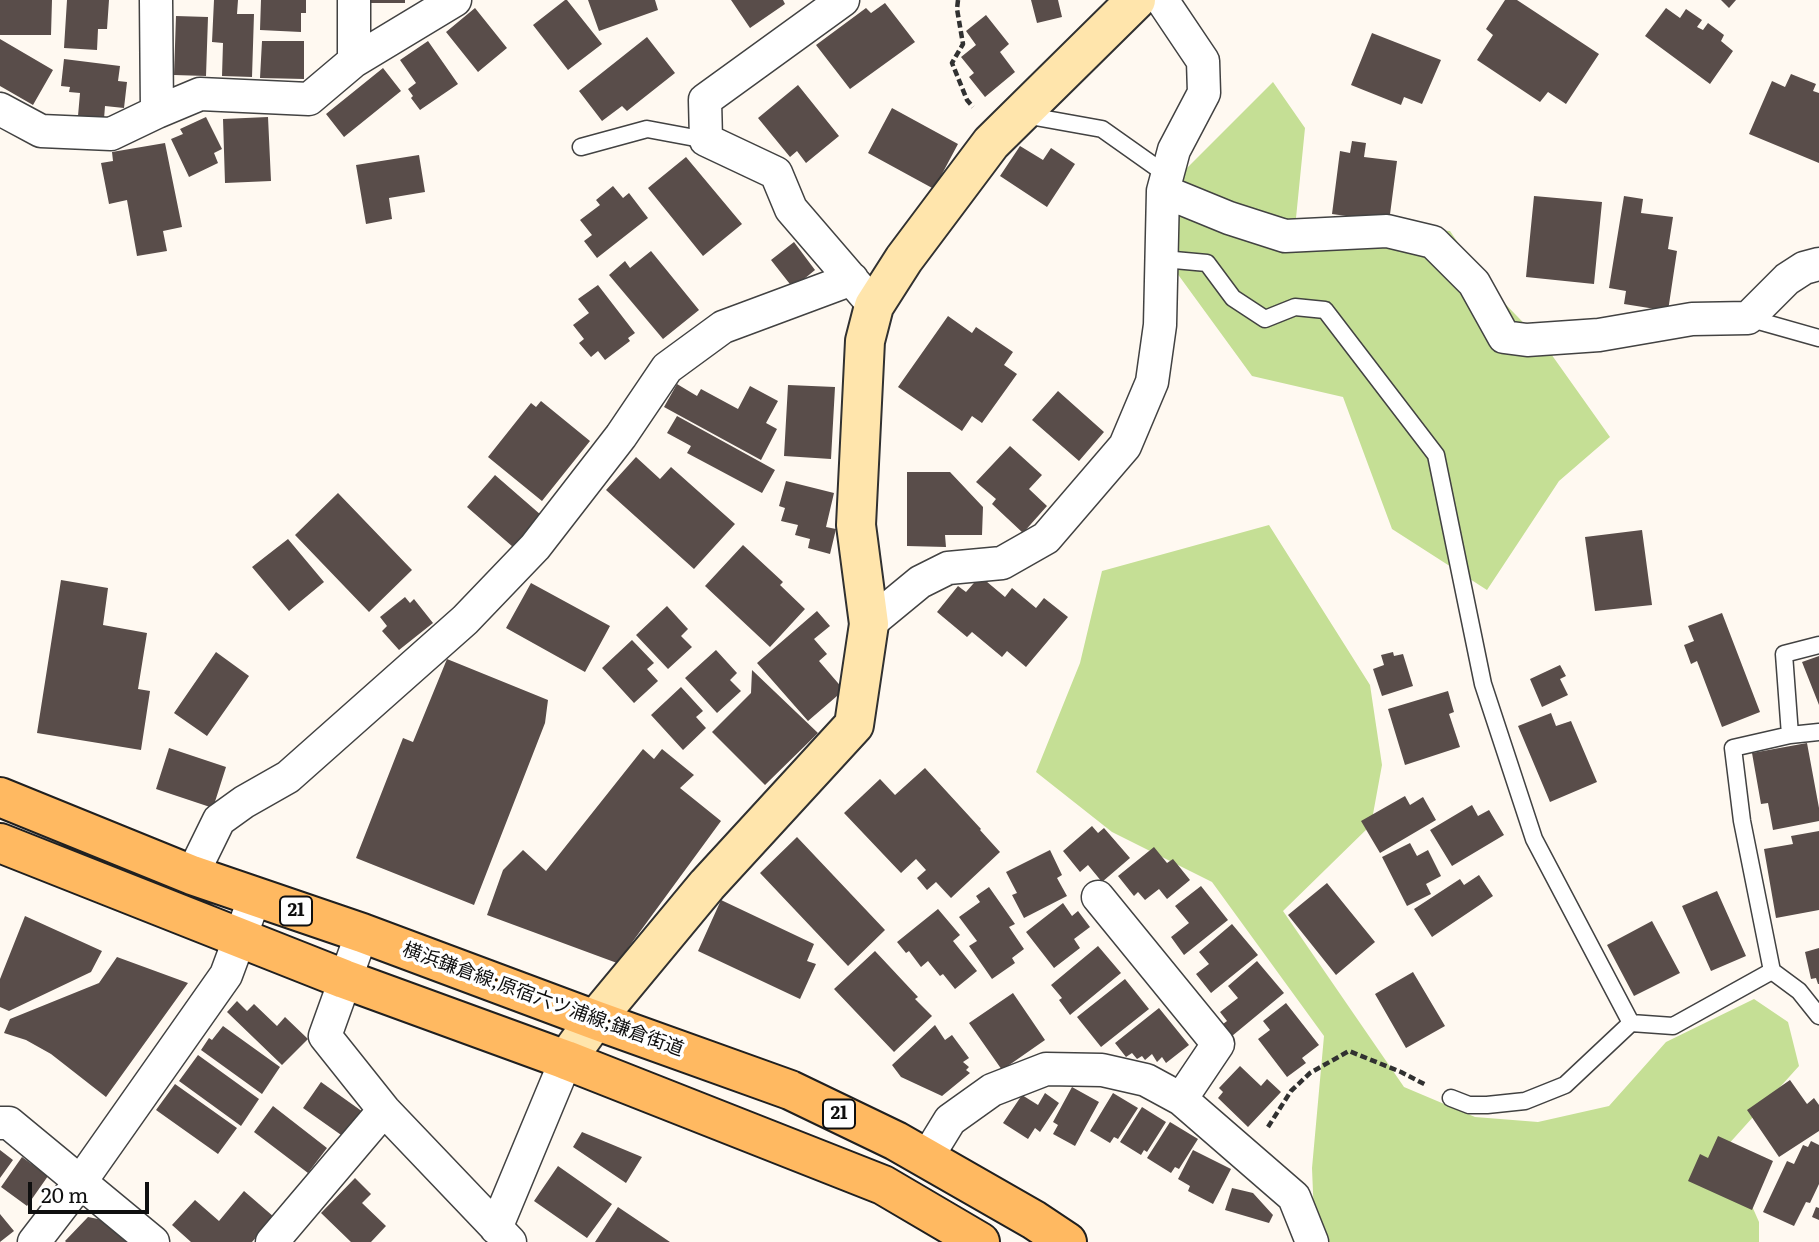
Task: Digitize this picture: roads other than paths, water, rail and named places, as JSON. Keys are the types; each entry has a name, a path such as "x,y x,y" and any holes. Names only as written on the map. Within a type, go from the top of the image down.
{"main road":[{"name":"横浜鎌倉線;原宿六ツ浦線;鎌倉街道","path":"0,797 192,875 362,933 790,1090 896,1142 1034,1220 1067,1242"},
{"name":"21","path":"0,843 345,979 566,1060 883,1185 980,1242"}],"street":[{"path":"156,0 157,112"},
{"path":"354,0 354,61"},
{"path":"0,110 41,131 111,134 201,94 309,99 354,61 455,0"},
{"path":"362,933 325,1036 384,1110 503,1235 566,1060 594,1020 707,885 854,725 869,624 856,525 865,341 863,292 791,209 776,173 706,139 705,100 843,0"},
{"path":"192,875 219,820 288,777 465,620 526,556 621,436 667,368 723,327 863,292 904,259 991,143 1136,0"},
{"path":"869,624 920,582 948,568 1002,563 1046,538 1125,446 1152,382 1160,325 1165,183 1174,150 1204,93 1203,61 1161,0"},
{"path":"1165,183 1229,218 1285,236 1387,231 1433,242 1474,283 1504,337 1527,340 1599,335 1692,319 1748,318 1787,279 1804,268 1819,264"},
{"path":"34,1242 81,1181 226,975 255,897"},
{"path":"1097,897 1218,1044 1181,1100"},
{"path":"926,1159 950,1120 992,1090 1046,1069 1102,1070 1146,1080 1181,1100 1294,1197 1312,1242"},
{"path":"272,1242 384,1110"},
{"path":"0,1124 9,1123 153,1242"}],"lane":[{"path":"1011,124 1102,129 1165,183"},
{"path":"581,147 647,129 706,139"},
{"path":"1163,259 1207,263 1233,298 1265,319 1295,307 1325,310 1436,455 1483,684 1534,839 1631,1023"},
{"path":"1748,318 1819,338"},
{"path":"1790,735 1784,654 1819,645"},
{"path":"1819,732 1790,735 1734,748 1742,821 1772,971 1799,991 1819,1016"},
{"path":"1451,1098 1469,1105 1525,1101 1565,1085 1631,1023 1673,1026 1772,971"}]}
